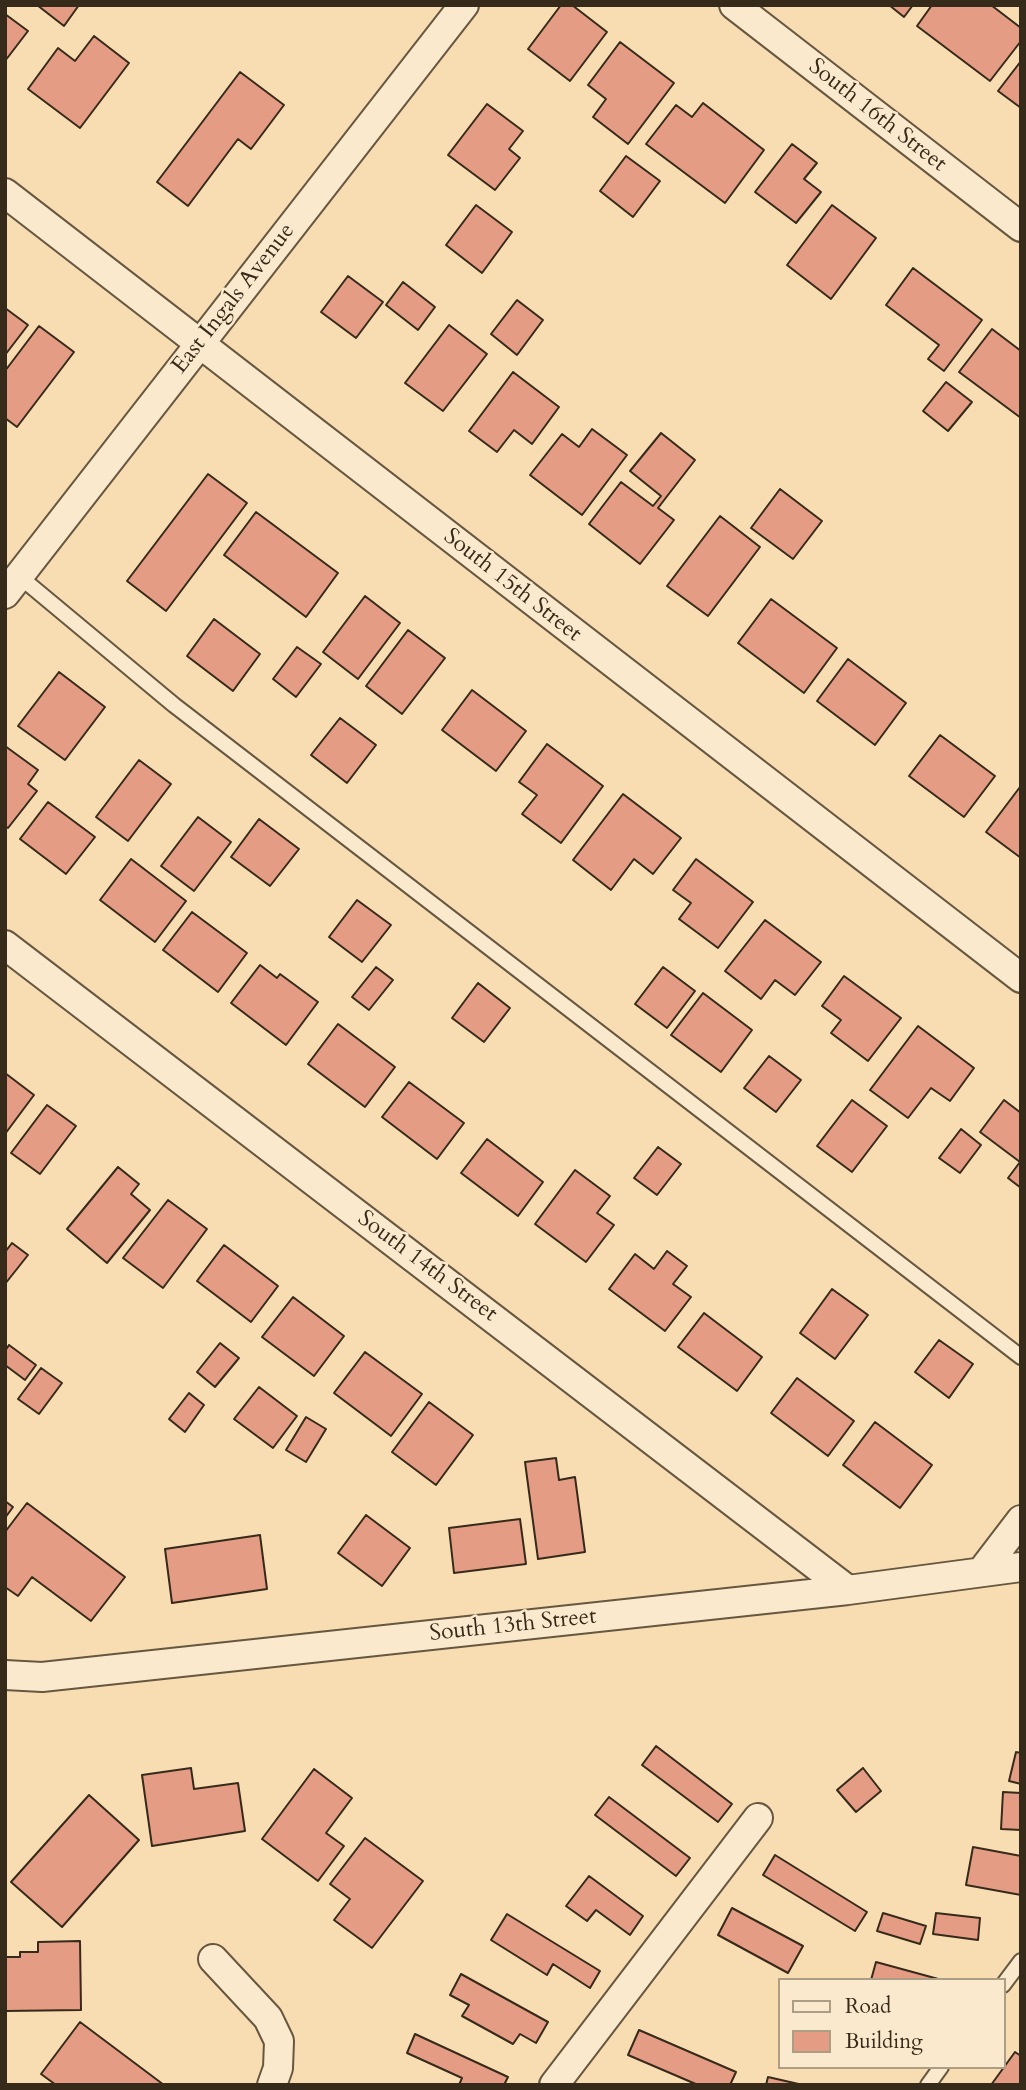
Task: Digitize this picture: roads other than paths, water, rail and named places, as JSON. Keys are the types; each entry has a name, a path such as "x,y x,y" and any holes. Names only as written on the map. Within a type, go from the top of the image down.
{"street":[{"name":"East Ingals Avenue","path":"12,585 464,5"},
{"name":"South 16th Street","path":"734,5 1021,228"},
{"name":"South 15th Street","path":"5,193 198,345 1021,978"},
{"name":"South 14th Street","path":"5,945 848,1590"},
{"path":"982,1571 1021,1520"},
{"name":"South 13th Street","path":"5,1675 42,1677 848,1590 1021,1567"},
{"path":"554,2085 758,1818"},
{"path":"213,1959 268,2018 279,2041 278,2068 272,2085"}],"lane":[{"path":"12,585 145,682 1021,1357"},
{"path":"1005,1982 1021,1961"},
{"path":"928,2085 940,2069"}]}
